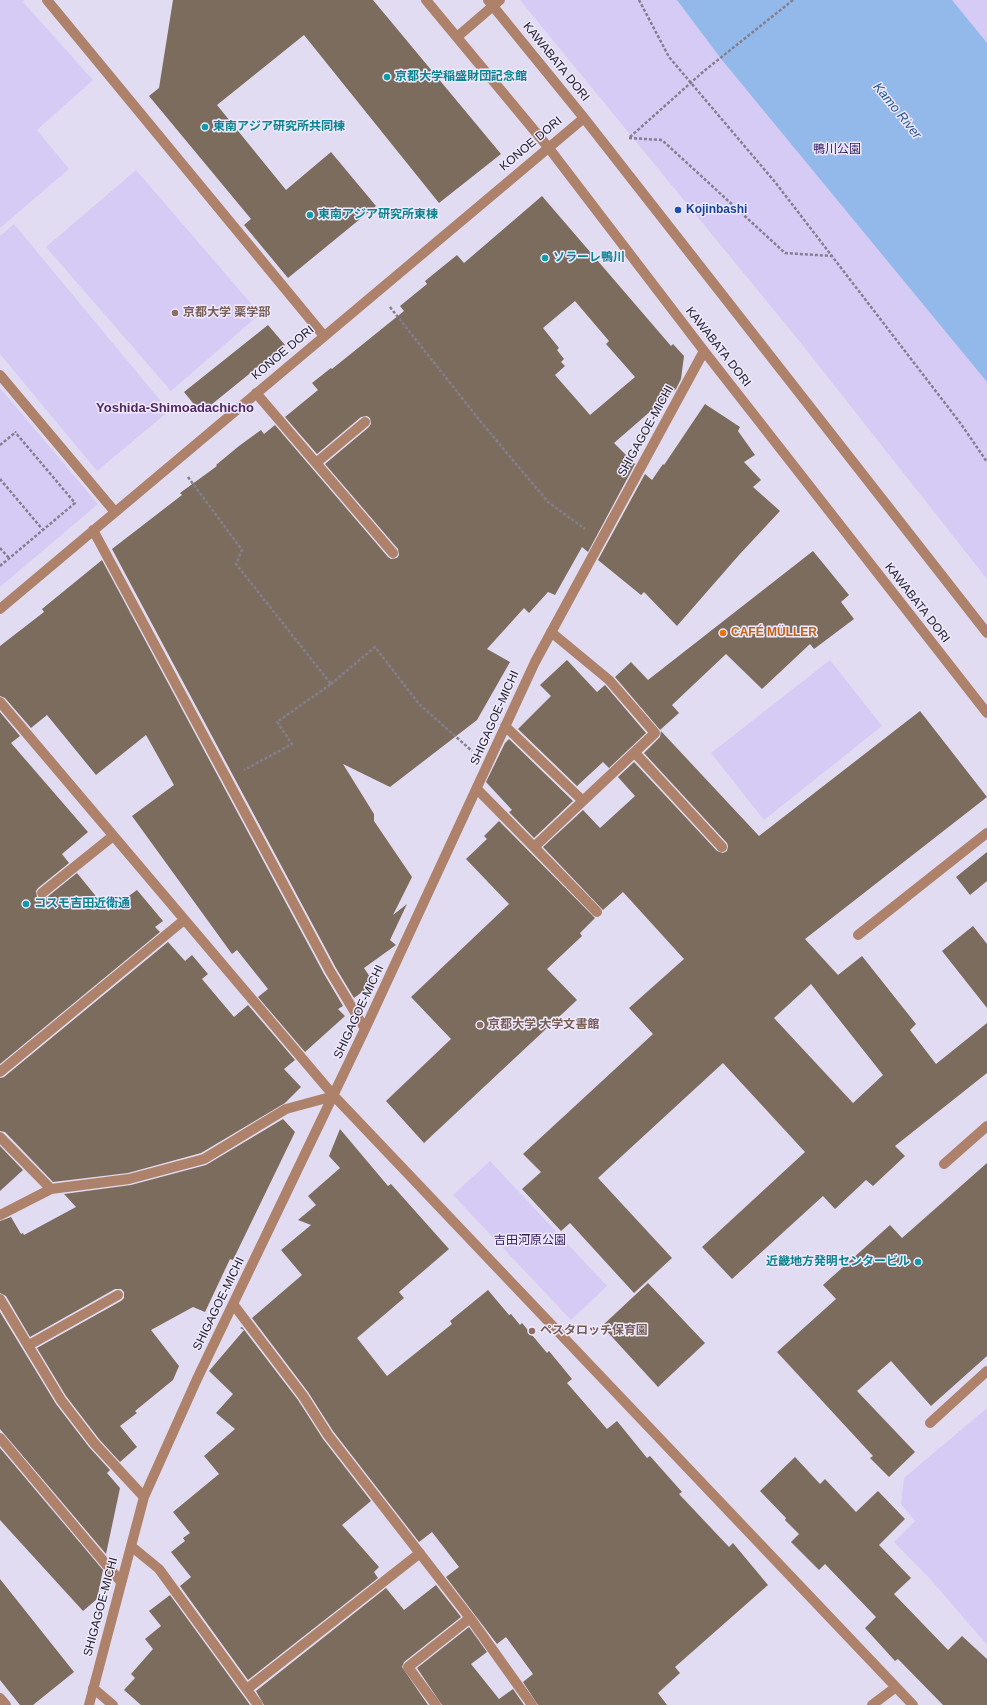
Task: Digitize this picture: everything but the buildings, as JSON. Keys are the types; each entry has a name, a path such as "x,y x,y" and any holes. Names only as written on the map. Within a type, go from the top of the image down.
{"street":[{"path":"47,0 324,336"},
{"name":"KAWABATA DORI","path":"426,0 548,147 704,352 987,713"},
{"path":"457,37 494,2"},
{"name":"KAWABATA DORI","path":"494,2 987,633"},
{"name":"KONOE DORI","path":"0,609 584,118"},
{"name":"SHIGAGOE-MICHI","path":"89,1705 144,1497 233,1304 366,1030 505,726 551,632 704,352"},
{"path":"0,375 115,512"},
{"path":"256,393 393,553"},
{"path":"316,463 364,422"},
{"path":"93,530 330,971 366,1030"},
{"path":"534,847 655,733 609,680 551,632"},
{"path":"0,702 334,1096 913,1705"},
{"path":"505,726 582,801"},
{"path":"635,752 722,847"},
{"path":"477,789 597,912"},
{"path":"858,935 987,833"},
{"path":"42,893 113,836"},
{"path":"0,1072 184,920"},
{"path":"0,1215 51,1189 128,1179 204,1159 286,1110 334,1096"},
{"path":"944,1164 987,1126"},
{"path":"0,1137 51,1189"},
{"path":"29,1344 118,1295"},
{"path":"0,1299 29,1344 61,1400 94,1443 144,1497"},
{"path":"233,1304 303,1396 328,1435 470,1618 532,1705"},
{"path":"930,1423 987,1371"},
{"path":"0,1438 121,1582"},
{"path":"131,1546 159,1569 258,1705"},
{"path":"247,1689 420,1553"},
{"path":"436,1705 408,1667 470,1618"},
{"path":"872,1705 896,1687"},
{"path":"93,1688 113,1705"},
{"path":"0,1698 6,1705"}],"path":[{"path":"639,0 669,57 775,182 962,424 987,462"},
{"path":"793,0 691,83 629,138 662,140 785,253 832,256"},
{"path":"377,291 481,422 548,502 601,541"},
{"path":"0,445 35,416"},
{"path":"0,566 75,503 15,432"},
{"path":"176,460 242,550 236,564 331,684"},
{"path":"0,479 43,530"},
{"path":"0,548 9,558"},
{"path":"227,780 292,744 277,722 331,684 375,647 419,704 488,766"}],"green space":[{"path":"0,0 25,0 23,2 93,80 37,130 69,169 0,228"},
{"name":"鴨川公園","path":"520,0 987,0 987,579 800,342"},
{"path":"136,170 260,314 171,391 46,247"},
{"path":"14,224 169,411 97,471 0,354 0,236"},
{"path":"0,388 98,504 0,587"},
{"path":"830,660 882,726 764,820 711,753"},
{"name":"吉田河原公園","path":"490,1161 607,1286 571,1320 453,1195"},
{"path":"987,1408 987,1645 932,1581 894,1542 915,1521 901,1504 904,1478"}],"water":[{"name":"Kamo River","path":"677,0 952,0 987,43 987,382 722,60"}],"place":[{"name":"京都大学稲盛財団記念館","path":"387,77"},
{"name":"東南アジア研究所共同棟","path":"205,127"},
{"name":"Kojinbashi","path":"678,210"},
{"name":"東南アジア研究所東棟","path":"310,215"},
{"name":"ソラーレ鴨川","path":"545,258"},
{"name":"京都大学 薬学部","path":"175,313"},
{"name":"CAFÉ MÜLLER","path":"723,633"},
{"name":"コスモ吉田近衛通","path":"26,904"},
{"name":"京都大学 大学文書館","path":"480,1025"},
{"name":"近畿地方発明センタービル","path":"918,1262"},
{"name":"ペスタロッチ保育園","path":"532,1331"}],"district":[{"name":"Yoshida-Shimoadachicho","path":"175,408"}]}
